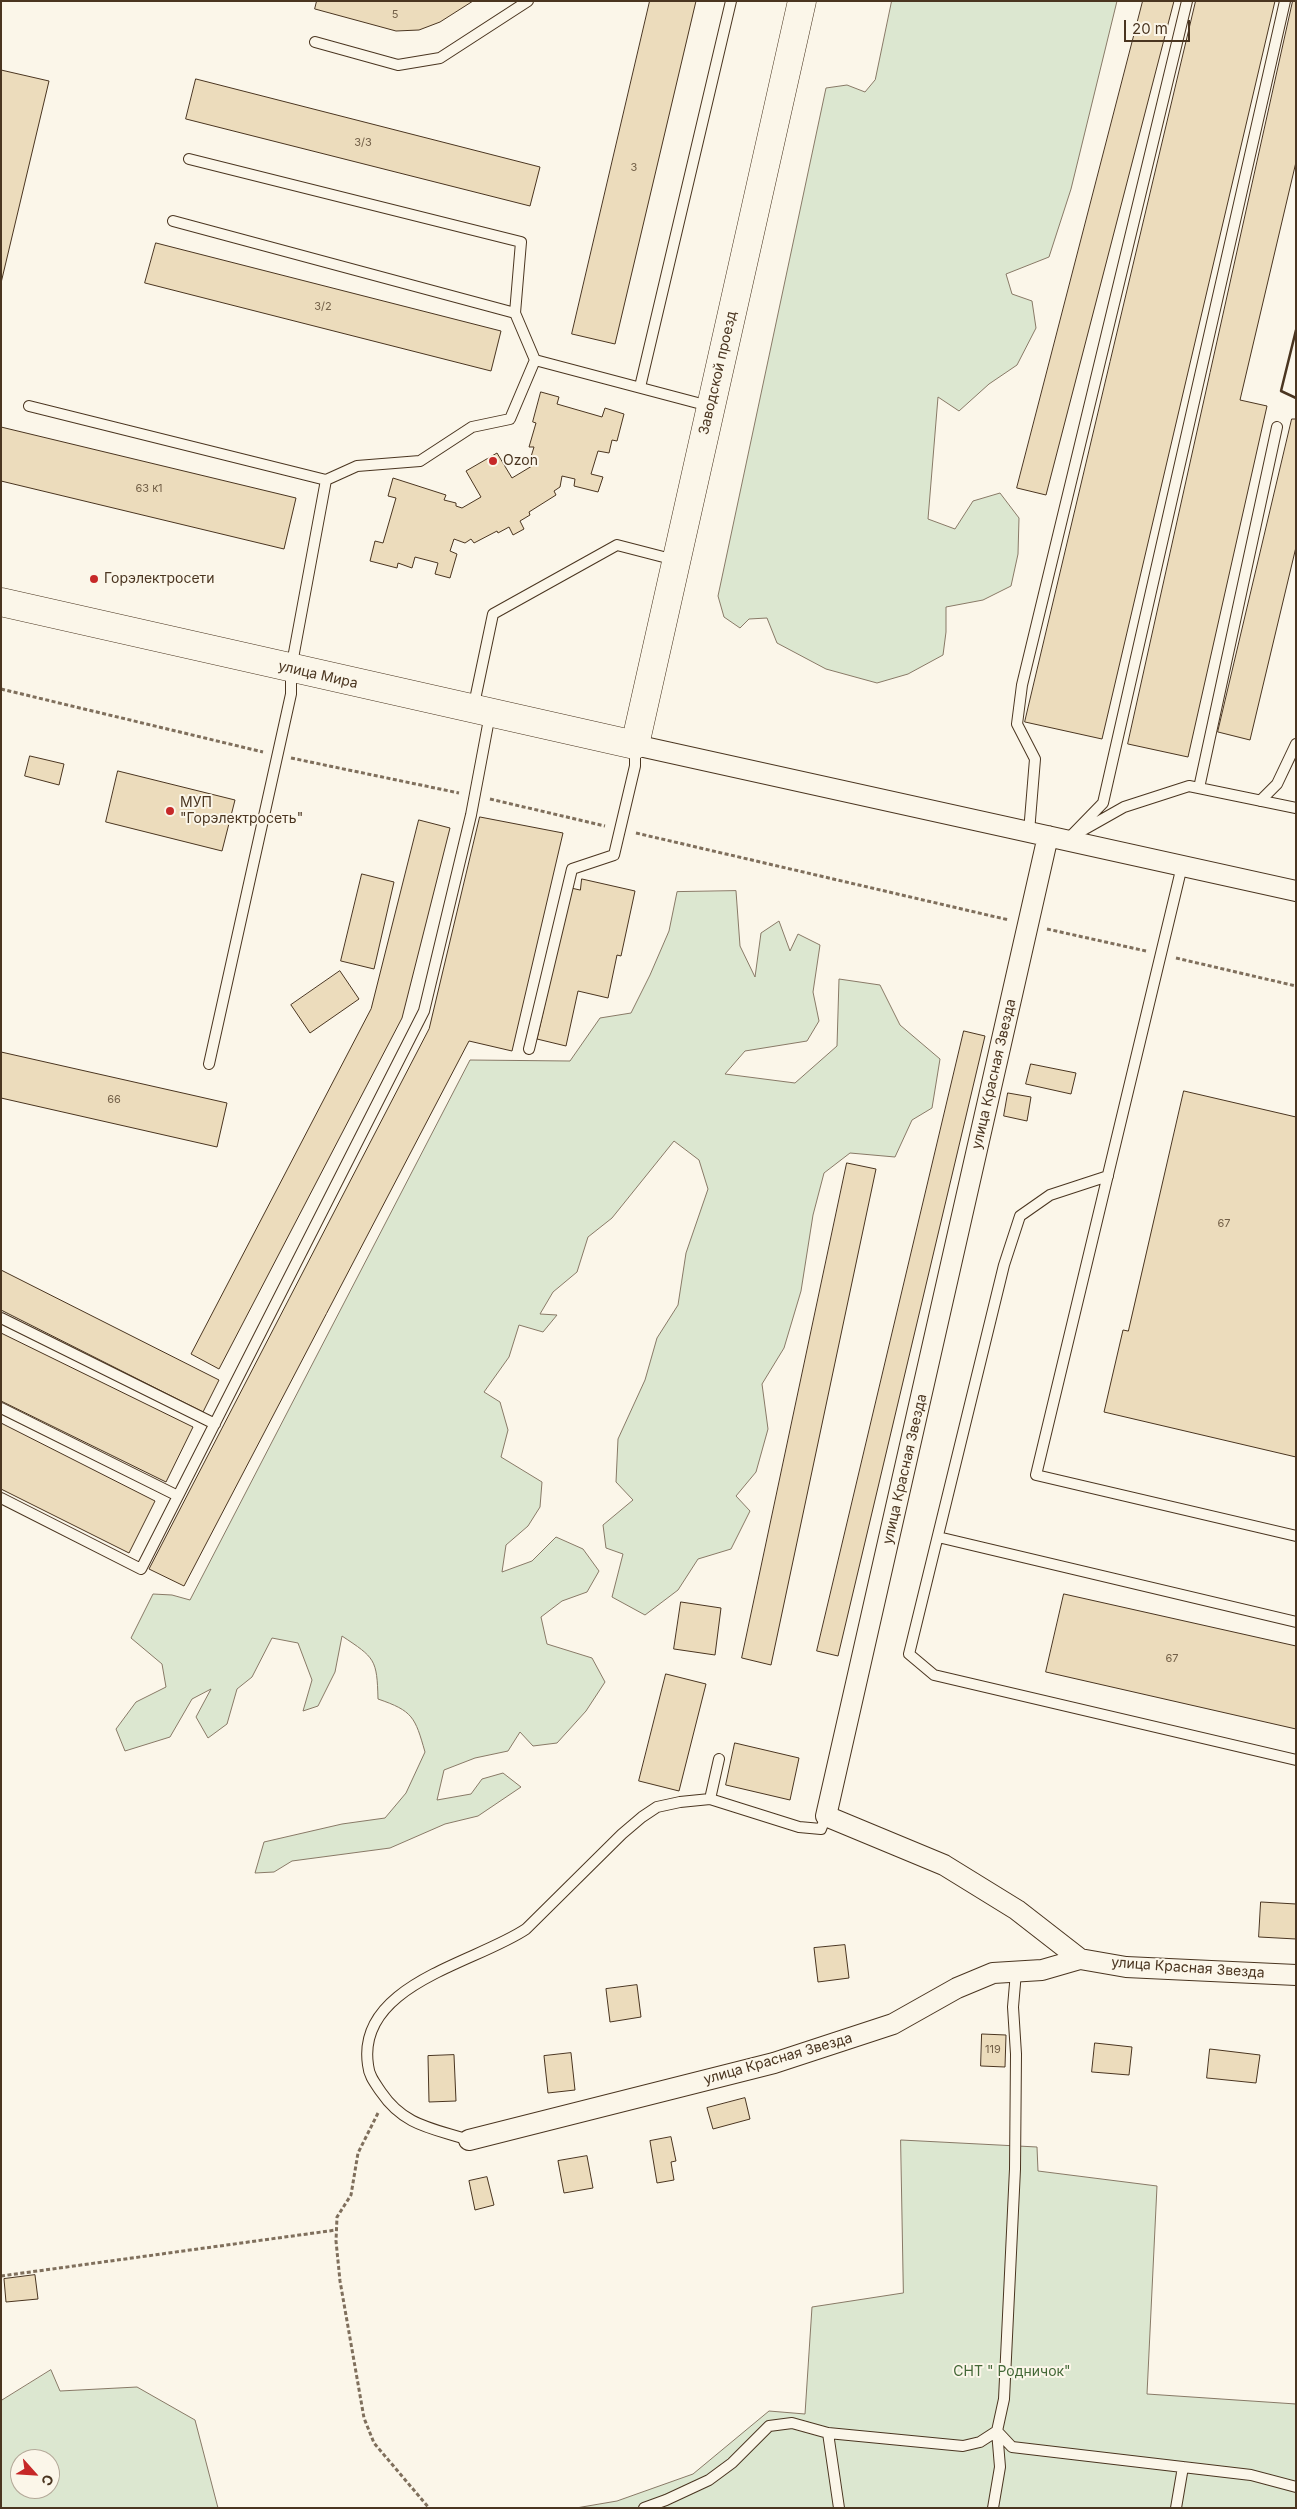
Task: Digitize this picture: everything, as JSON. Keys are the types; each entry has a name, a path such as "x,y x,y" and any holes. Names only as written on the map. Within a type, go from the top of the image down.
{"main road":[{"name":"Заводской проезд","path":"635,745 802,1"},
{"name":"улица Мира","path":"1,602 291,669 635,745"}],"street":[{"path":"635,745 1296,891"},
{"name":"улица Красная Звезда","path":"1048,836 826,1816 944,1865 1017,1910 1080,1959"},
{"name":"улица Красная Звезда","path":"468,2140 774,2063 892,2024 958,1988 993,1974 1042,1970 1080,1959 1126,1967 1296,1975"}],"lane":[{"path":"315,42 398,65 440,58 528,1"},
{"path":"640,387 731,1"},
{"path":"1048,836 1035,759 1017,724 1022,685 1187,1"},
{"path":"1048,836 1102,803 1285,1"},
{"path":"29,406 326,480 357,466 420,461 472,427 510,419 536,360 515,313 521,242 189,159"},
{"path":"173,221 515,313"},
{"path":"536,360 710,406"},
{"path":"1199,788 1277,427"},
{"path":"209,1064 291,694 291,669 326,480"},
{"path":"1,1498 141,1569 424,1011 475,796 481,711 493,614 617,545 676,560"},
{"path":"1260,800 1277,784 1296,744"},
{"path":"529,1049 572,868 614,855 635,766 635,745"},
{"path":"1048,836 1124,807 1189,786 1296,808"},
{"path":"1182,866 1036,1475 1296,1536"},
{"path":"1108,1176 1050,1195 1020,1216 1004,1265 909,1654 934,1675 1296,1760"},
{"path":"1,1318 215,1424"},
{"path":"1,1408 178,1496"},
{"path":"938,1537 1296,1622"},
{"path":"710,1799 719,1759"},
{"path":"468,2140 421,2126 398,2113 369,2074 366,2055 370,2032 382,2010 424,1978 502,1944 526,1929 622,1834 658,1807 680,1802 710,1799 798,1827 821,1829 826,1816"},
{"path":"993,2508 1000,2467 997,2431 1004,2399 1015,2169 1016,2054 1013,2008 1016,1972"},
{"path":"648,2507 709,2480 732,2463 769,2426 792,2423 828,2433 963,2446 980,2442 997,2431"},
{"path":"997,2431 1012,2446 1251,2475 1296,2488"},
{"path":"828,2433 838,2508"},
{"path":"1176,2508 1183,2467"}],"path":[{"path":"1,689 278,755 475,796 1152,953"},
{"path":"1172,957 1296,986"},
{"path":"386,2099 358,2153 351,2195 337,2217 336,2230 340,2280 364,2418 374,2443 429,2508"},
{"path":"1,2276 336,2230"}],"green space":[{"path":"892,1 1117,1 1071,189 1049,257 1006,274 1012,294 1032,301 1036,328 1017,365 989,384 959,411 938,397 928,519 955,529 973,501 1000,493 1019,518 1018,554 1011,586 983,600 946,607 946,632 943,655 908,674 877,683 826,669 777,643 767,618 749,619 740,628 724,617 718,596 826,88 847,85 865,92 875,80"},
{"path":"736,891 740,946 755,977 761,933 779,921 790,951 798,934 820,945 813,992 819,1021 807,1041 745,1051 725,1074 795,1083 837,1046 839,979 880,985 900,1025 940,1059 932,1108 912,1120 895,1157 850,1153 824,1173 813,1215 801,1291 784,1348 762,1384 768,1429 756,1472 736,1496 750,1511 731,1549 698,1559 678,1590 645,1615 612,1597 623,1554 606,1548 603,1525 633,1500 616,1482 618,1439 645,1380 657,1338 678,1305 686,1253 708,1189 699,1160 674,1141 612,1218 588,1237 577,1272 553,1292 540,1314 557,1315 543,1332 519,1325 509,1357 484,1392 500,1402 508,1430 501,1457 542,1482 540,1507 528,1526 506,1545 502,1572 532,1561 556,1537 583,1549 599,1571 587,1592 562,1601 541,1617 547,1644 592,1658 605,1682 586,1711 557,1743 533,1746 520,1732 508,1751 475,1758 444,1770 437,1800 471,1794 482,1779 503,1773 521,1787 478,1816 445,1824 390,1848 292,1861 274,1872 255,1873 264,1842 342,1824 385,1818 406,1793 425,1752 415,1723 399,1707 378,1699 377,1675 372,1661 368,1655 342,1636 335,1672 318,1706 303,1711 312,1680 298,1643 272,1638 252,1677 237,1689 227,1724 208,1738 196,1717 211,1689 192,1699 170,1737 125,1751 116,1729 136,1702 166,1687 162,1664 131,1638 153,1594 172,1595 190,1600 470,1060 570,1061 600,1018 631,1013 669,931 677,892"},
{"name":"СНТ \" Родничок\"","path":"901,2140 1037,2147 1038,2171 1157,2186 1147,2394 1296,2404 1296,2508 576,2508 617,2501 693,2474 769,2411 805,2414 812,2307 903,2293"},
{"path":"51,2370 60,2391 137,2387 195,2420 218,2508 1,2508 1,2401"}],"building":[{"path":"317,1 473,1 440,22 419,30 396,31 315,9"},
{"path":"650,1 696,1 615,344 572,334"},
{"path":"1143,1 1174,1 1046,495 1017,488"},
{"path":"1196,1 1275,1 1102,739 1025,722"},
{"path":"1293,1 1296,1 1296,162 1240,400 1267,406 1188,757 1128,744"},
{"path":"1,70 49,81 1,283"},
{"path":"196,79 540,167 530,206 186,119"},
{"path":"156,243 501,331 491,371 145,283"},
{"path":"541,392 559,397 557,404 602,417 605,408 624,414 617,441 612,440 609,453 598,451 591,474 603,477 598,492 574,486 575,479 562,476 560,487 554,491 556,495 529,512 530,515 520,521 524,529 513,535 509,527 474,543 471,539 465,543 454,539 450,551 457,554 450,578 435,574 438,563 415,557 412,568 398,563 397,568 370,561 375,541 383,543 396,498 388,496 393,478 446,495 444,500 456,503 456,506 462,508 481,497 466,471 497,453 512,478 532,466 533,461 530,460 534,447 529,447 536,423 533,422"},
{"path":"1292,419 1296,419 1296,547 1250,740 1218,732"},
{"path":"1,427 296,498 284,549 1,481"},
{"path":"30,756 64,764 59,785 25,776"},
{"name":"МУП \"Горэлектросеть\"","path":"118,771 235,800 222,851 106,822"},
{"path":"480,817 563,833 512,1051 469,1041 184,1586 149,1569 429,1029"},
{"path":"419,820 450,828 402,1018 219,1369 191,1354 371,1009"},
{"path":"362,874 394,882 374,969 341,961"},
{"path":"582,879 635,891 621,956 617,955 608,998 578,991 566,1046 537,1039 571,888 580,890"},
{"path":"340,971 359,999 310,1033 291,1005"},
{"path":"964,1031 985,1036 838,1656 817,1651"},
{"path":"1,1052 227,1103 217,1147 1,1098"},
{"path":"1031,1064 1076,1073 1071,1094 1026,1084"},
{"path":"1184,1091 1296,1117 1296,1457 1104,1412 1123,1330 1128,1331"},
{"path":"1008,1093 1031,1097 1027,1121 1004,1116"},
{"path":"847,1163 876,1169 771,1665 742,1658"},
{"path":"1,1270 219,1380 203,1412 1,1310"},
{"path":"1,1333 193,1427 166,1482 1,1401"},
{"path":"1,1423 155,1501 129,1553 1,1489"},
{"path":"1064,1594 1296,1646 1296,1729 1046,1672"},
{"path":"681,1602 721,1608 715,1655 674,1649"},
{"path":"666,1674 706,1684 679,1791 639,1781"},
{"path":"735,1743 799,1758 790,1800 726,1785"},
{"path":"1261,1902 1296,1904 1296,1939 1259,1937"},
{"path":"845,1945 849,1978 818,1982 814,1948"},
{"path":"637,1985 641,2017 610,2022 606,1989"},
{"path":"982,2034 1006,2035 1005,2067 981,2066"},
{"path":"1095,2043 1132,2047 1129,2075 1092,2072"},
{"path":"1210,2049 1260,2055 1256,2083 1207,2078"},
{"path":"571,2053 575,2090 548,2093 544,2056"},
{"path":"454,2055 456,2101 429,2102 428,2056"},
{"path":"745,2098 750,2119 713,2129 707,2108"},
{"path":"671,2137 676,2161 671,2162 674,2180 657,2183 650,2141"},
{"path":"587,2156 593,2188 564,2193 558,2161"},
{"path":"487,2177 494,2205 475,2210 469,2181"},
{"path":"35,2275 38,2299 6,2302 4,2279"}],"wall":[{"path":"1296,330 1281,391 1296,398"}],"place":[{"name":"Ozon","path":"493,461"},
{"name":"Горэлектросети","path":"94,579"},
{"name":"МУП \"Горэлектросеть\"","path":"170,811"}]}
